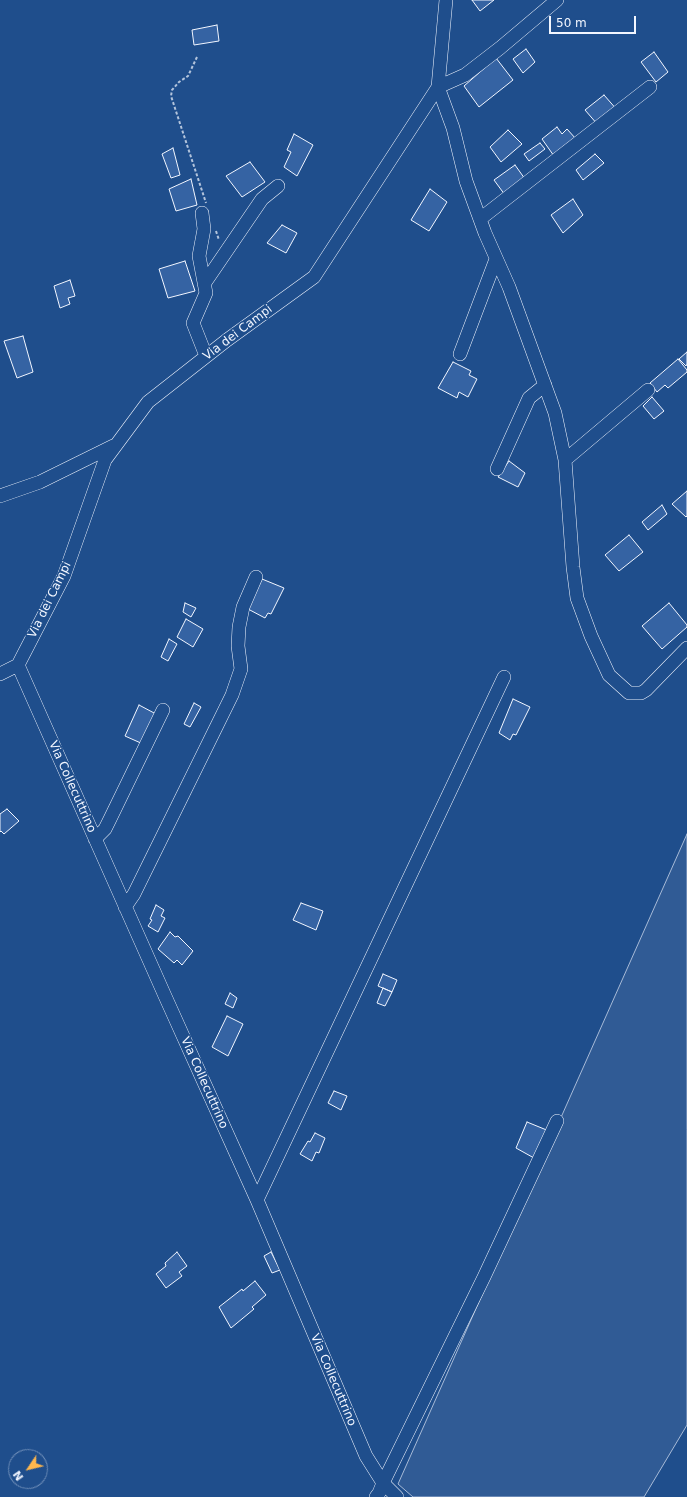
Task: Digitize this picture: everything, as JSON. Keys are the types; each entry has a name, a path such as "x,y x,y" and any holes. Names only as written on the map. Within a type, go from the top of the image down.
{"street":[{"name":"Via dei Campi","path":"18,665 64,576 105,460 148,402 206,356 314,277 438,87 446,0"},
{"path":"557,0 465,75 438,87 453,128 466,181 496,259 509,287 555,413 565,460 573,567 577,598 591,636 609,675 629,693 640,693 646,690 687,648"},
{"path":"480,219 650,87"},
{"path":"204,284 262,199 278,186"},
{"path":"205,211 204,229 199,256 206,293 193,324 206,356"},
{"path":"460,354 496,259"},
{"path":"497,469 529,398 545,385"},
{"path":"565,460 648,390"},
{"path":"0,496 40,482 117,444"},
{"path":"125,907 134,894 232,695 241,669 238,646 239,627 243,607 256,577"},
{"path":"0,674 18,665"},
{"name":"Via Collecuttrino","path":"18,665 257,1200 366,1456 383,1483 397,1497"},
{"path":"257,1200 504,678"},
{"path":"95,839 105,829 163,710"},
{"path":"376,1497 484,1277 557,1121"}],"path":[{"path":"197,57 188,76 179,82 172,90 171,96 205,211"},
{"path":"214,225 224,255"}],"shaded area":[{"path":"687,834 687,1425 644,1497 413,1497 398,1484"}],"building":[{"path":"472,0 494,0 480,11"},
{"path":"217,25 219,41 194,45 192,30"},
{"path":"526,49 535,62 523,73 513,59"},
{"path":"654,52 668,72 656,82 641,62"},
{"path":"496,58 513,80 479,107 464,86"},
{"path":"604,95 618,111 598,125 585,110"},
{"path":"557,127 562,134 567,129 576,139 554,156 542,139"},
{"path":"508,130 522,144 501,162 490,147"},
{"path":"294,134 313,145 297,176 284,167 291,152 287,150"},
{"path":"540,143 545,149 529,161 524,154"},
{"path":"173,148 180,175 171,178 162,154"},
{"path":"595,154 604,163 583,180 576,170"},
{"path":"250,162 265,182 242,197 226,176"},
{"path":"515,165 525,179 505,195 494,180"},
{"path":"191,179 197,205 176,211 169,189"},
{"path":"430,189 447,202 429,231 411,220"},
{"path":"573,199 583,215 563,233 551,215"},
{"path":"282,225 297,233 286,253 267,243"},
{"path":"185,261 195,291 168,298 159,269"},
{"path":"70,280 75,296 68,298 70,304 60,308 54,286"},
{"path":"23,336 33,372 17,378 4,341"},
{"path":"687,352 687,364 686,366 679,359"},
{"path":"678,359 687,372 668,388 665,385 657,392 650,383"},
{"path":"453,362 471,371 469,375 477,379 468,397 459,392 457,398 438,388"},
{"path":"652,397 664,411 654,419 643,406"},
{"path":"509,461 525,473 518,487 498,477"},
{"path":"687,491 687,516 686,517 672,504"},
{"path":"662,505 667,514 648,530 642,522"},
{"path":"629,535 643,552 619,571 605,555"},
{"path":"262,579 284,588 271,614 268,613 265,618 248,609"},
{"path":"185,603 196,608 191,617 183,612"},
{"path":"669,603 687,627 662,649 642,626"},
{"path":"186,619 203,629 193,647 177,637"},
{"path":"169,639 177,644 168,661 161,657"},
{"path":"513,699 530,707 516,735 513,734 510,740 499,733"},
{"path":"194,703 201,707 190,727 184,724"},
{"path":"139,705 156,714 143,744 125,736"},
{"path":"7,809 19,821 4,834 1,831 0,832 0,814"},
{"path":"301,903 323,911 316,930 293,920"},
{"path":"156,905 164,910 161,916 165,918 158,932 148,926 152,920 150,919"},
{"path":"170,932 175,937 178,936 193,951 182,965 177,960 174,963 158,949"},
{"path":"383,974 397,980 392,992 378,986"},
{"path":"383,988 392,992 385,1006 377,1003"},
{"path":"230,993 237,998 233,1008 225,1004"},
{"path":"227,1016 243,1024 228,1056 212,1047"},
{"path":"334,1091 347,1096 341,1110 328,1103"},
{"path":"527,1122 549,1131 534,1158 516,1148"},
{"path":"315,1133 325,1138 319,1153 316,1152 312,1161 300,1154"},
{"path":"177,1252 187,1266 179,1272 182,1276 166,1288 156,1274 166,1266 165,1263"},
{"path":"271,1252 280,1270 272,1273 264,1256"},
{"path":"255,1281 266,1295 252,1307 254,1309 231,1328 219,1307"}]}
